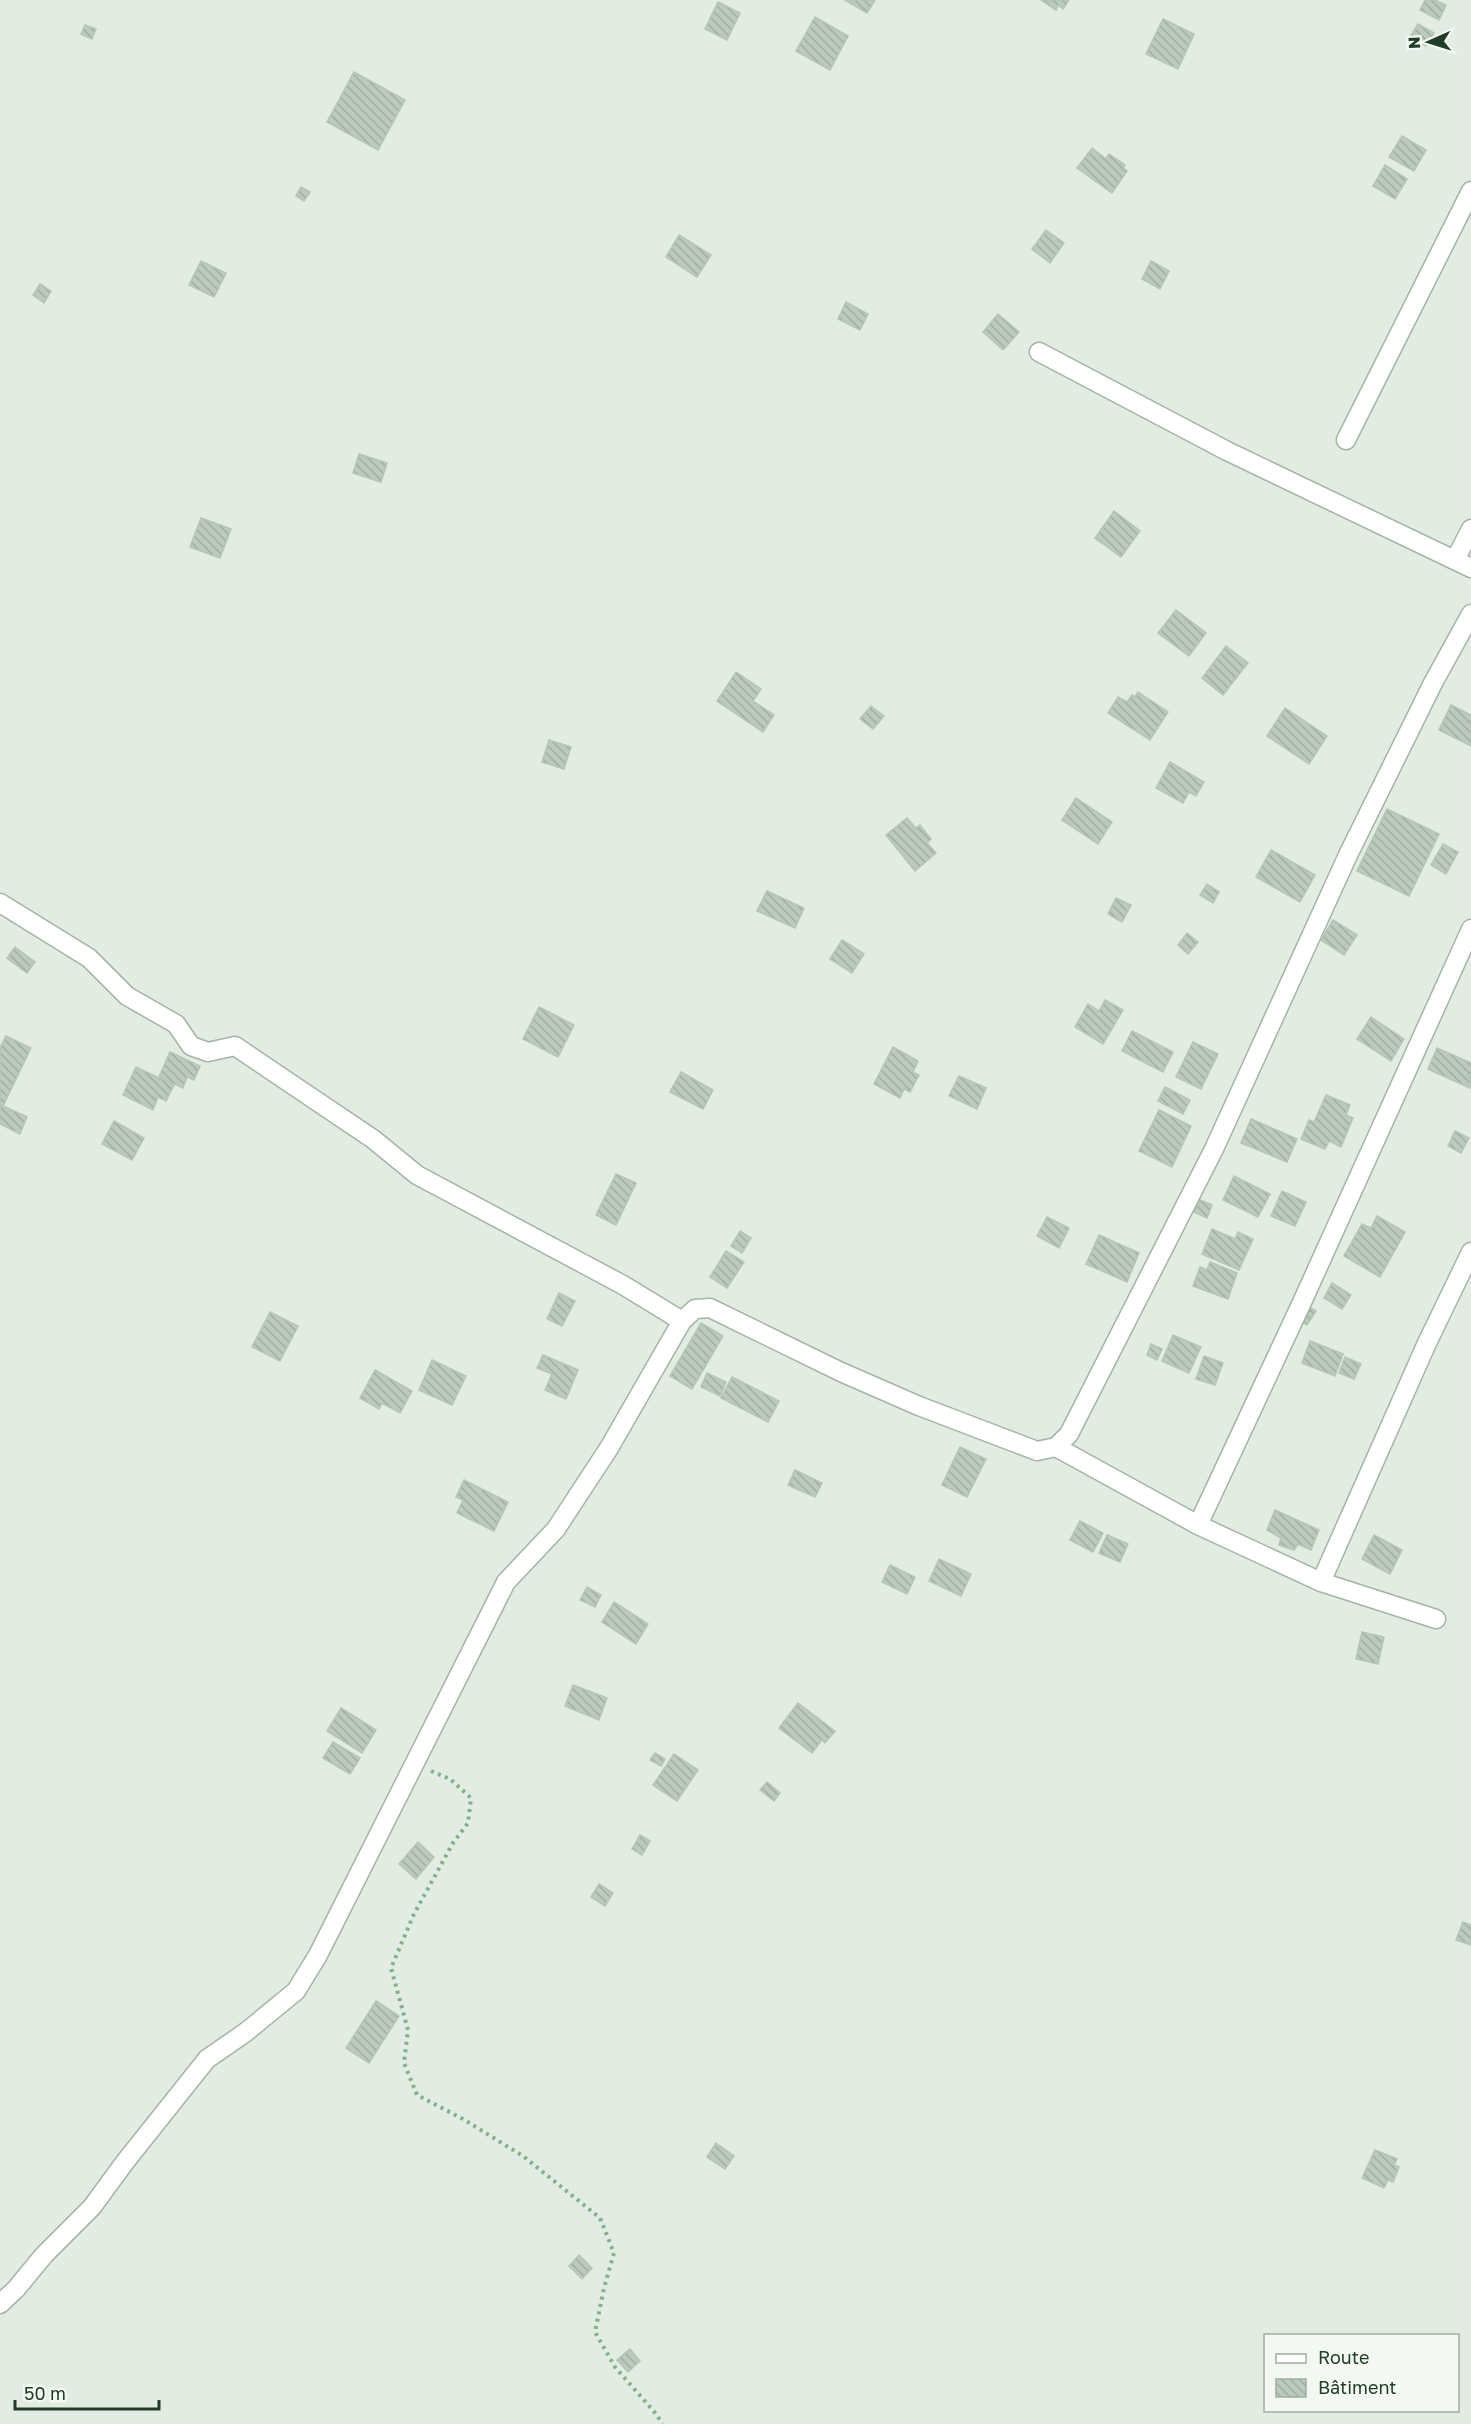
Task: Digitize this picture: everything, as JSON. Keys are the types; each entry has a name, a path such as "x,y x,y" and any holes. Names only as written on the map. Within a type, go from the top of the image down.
{"street":[{"path":"1346,440 1471,191"},
{"path":"1039,352 1227,452 1463,564 1471,529"},
{"path":"0,2304 92,2207 207,2059 246,2032 296,1991 318,1955 506,1582 556,1529 609,1448 682,1321 695,1309 710,1308 919,1406 1036,1451 1056,1447 1069,1434 1214,1149 1348,855 1433,683 1471,614"},
{"path":"0,903 89,958 128,996 176,1024 191,1046 208,1052 235,1047 373,1139 417,1175 623,1285 682,1321"},
{"path":"1198,1525 1471,929"},
{"path":"1320,1582 1471,1252"},
{"path":"1056,1447 1198,1525 1320,1582 1437,1618"}],"path":[{"path":"413,1764 450,1779 471,1798 468,1823 453,1843 414,1914 392,1968 408,2030 404,2063 417,2095 463,2119 523,2156 600,2218 614,2253 595,2332 615,2367 657,2415 662,2424"}],"building":[{"path":"845,0 875,0 867,13"},
{"path":"1041,0 1069,0 1063,9 1058,5 1056,10"},
{"path":"1425,0 1435,0 1446,5 1439,20 1420,10"},
{"path":"718,2 740,13 727,40 705,29"},
{"path":"815,17 848,36 830,70 796,51"},
{"path":"1163,19 1194,34 1178,69 1146,54"},
{"path":"1418,24 1434,33 1426,46 1410,37"},
{"path":"85,25 96,29 92,39 81,34"},
{"path":"354,72 405,100 378,150 327,122"},
{"path":"1402,136 1426,150 1414,171 1389,157"},
{"path":"1092,148 1106,159 1109,154 1125,165 1123,168 1127,171 1112,193 1077,168"},
{"path":"1385,165 1407,179 1395,199 1373,186"},
{"path":"301,187 310,192 304,201 296,196"},
{"path":"1046,230 1064,243 1050,263 1032,249"},
{"path":"679,235 711,255 697,277 666,257"},
{"path":"201,261 226,273 214,297 189,285"},
{"path":"1151,261 1169,271 1160,289 1142,279"},
{"path":"40,284 51,291 44,303 33,295"},
{"path":"846,302 868,314 860,330 838,319"},
{"path":"998,314 1019,332 1003,350 983,332"},
{"path":"359,454 387,463 381,482 353,473"},
{"path":"1114,511 1140,531 1121,557 1095,538"},
{"path":"201,518 231,529 220,558 190,547"},
{"path":"1176,610 1206,633 1189,656 1158,633"},
{"path":"1226,646 1248,663 1223,695 1202,678"},
{"path":"736,672 761,689 753,701 774,715 763,732 717,701"},
{"path":"1138,692 1168,712 1150,740 1108,713 1118,697 1127,702 1132,695 1135,697"},
{"path":"1451,705 1471,715 1471,746 1439,730"},
{"path":"871,706 884,716 873,729 860,719"},
{"path":"1285,708 1327,736 1309,764 1267,736"},
{"path":"549,740 571,747 564,769 542,762"},
{"path":"1170,762 1204,782 1196,796 1189,792 1183,803 1156,788"},
{"path":"1076,798 1112,822 1098,844 1062,820"},
{"path":"1387,809 1439,834 1409,896 1357,871"},
{"path":"907,818 916,828 920,825 931,839 927,843 936,853 915,871 886,835"},
{"path":"1443,844 1458,852 1446,874 1431,865"},
{"path":"1271,850 1315,875 1300,902 1256,877"},
{"path":"1207,884 1219,892 1213,903 1200,895"},
{"path":"767,891 804,908 795,928 757,911"},
{"path":"1116,898 1131,905 1122,922 1108,914"},
{"path":"1333,920 1357,935 1344,955 1321,940"},
{"path":"1187,933 1198,942 1188,954 1178,945"},
{"path":"842,940 864,954 852,973 830,959"},
{"path":"15,947 35,962 27,973 7,958"},
{"path":"1105,1000 1123,1010 1103,1044 1075,1027 1088,1004 1099,1011"},
{"path":"539,1007 574,1025 558,1057 523,1039"},
{"path":"1371,1017 1404,1039 1391,1061 1357,1039"},
{"path":"1132,1031 1173,1052 1163,1072 1122,1051"},
{"path":"6,1036 31,1048 3,1106 27,1117 20,1134 0,1124 0,1048"},
{"path":"1193,1042 1218,1054 1201,1089 1176,1077"},
{"path":"893,1047 918,1061 913,1072 919,1075 910,1092 904,1089 900,1098 874,1084"},
{"path":"1437,1048 1471,1063 1470,1088 1428,1069"},
{"path":"170,1052 200,1066 194,1080 187,1077 183,1088 159,1077"},
{"path":"136,1067 174,1085 166,1101 158,1097 153,1110 123,1095"},
{"path":"681,1072 713,1090 703,1109 670,1092"},
{"path":"959,1076 986,1088 977,1109 949,1096"},
{"path":"1165,1087 1190,1100 1183,1114 1158,1101"},
{"path":"1326,1095 1350,1105 1346,1115 1353,1118 1341,1147 1329,1141 1325,1149 1301,1139 1309,1120 1314,1122"},
{"path":"1159,1110 1191,1126 1172,1167 1139,1151"},
{"path":"1251,1119 1297,1139 1287,1162 1241,1143"},
{"path":"114,1121 144,1138 132,1160 102,1144"},
{"path":"1455,1131 1469,1138 1461,1153 1448,1146"},
{"path":"616,1174 636,1183 616,1225 596,1215"},
{"path":"1234,1176 1270,1194 1258,1217 1223,1200"},
{"path":"1282,1191 1306,1202 1295,1226 1271,1216"},
{"path":"1200,1200 1212,1205 1207,1218 1194,1212"},
{"path":"1377,1216 1405,1232 1380,1277 1344,1256 1362,1224 1371,1228"},
{"path":"1047,1217 1069,1228 1059,1248 1037,1236"},
{"path":"1212,1229 1235,1239 1238,1232 1253,1239 1239,1270 1202,1254"},
{"path":"740,1231 751,1238 742,1253 731,1246"},
{"path":"1099,1235 1139,1253 1127,1282 1086,1264"},
{"path":"726,1251 744,1262 727,1288 710,1277"},
{"path":"1210,1262 1237,1273 1228,1299 1193,1286 1200,1267 1207,1270"},
{"path":"1332,1283 1351,1295 1342,1309 1324,1298"},
{"path":"559,1293 575,1301 562,1326 547,1319"},
{"path":"1306,1305 1316,1311 1307,1325 1298,1320"},
{"path":"270,1312 298,1326 280,1361 252,1347"},
{"path":"701,1323 723,1336 692,1389 670,1376"},
{"path":"1173,1335 1201,1347 1189,1373 1162,1361"},
{"path":"1310,1341 1343,1354 1335,1376 1302,1363"},
{"path":"1151,1344 1162,1349 1157,1360 1147,1355"},
{"path":"543,1355 578,1370 566,1399 545,1390 552,1374 537,1368"},
{"path":"1204,1356 1223,1363 1215,1385 1196,1379"},
{"path":"1345,1357 1361,1364 1354,1379 1339,1373"},
{"path":"432,1360 466,1376 452,1405 419,1390"},
{"path":"375,1370 412,1391 400,1413 382,1403 379,1409 360,1398"},
{"path":"707,1373 726,1382 720,1396 701,1387"},
{"path":"732,1377 779,1401 768,1422 721,1398"},
{"path":"960,1447 986,1459 967,1497 942,1485"},
{"path":"795,1470 822,1483 815,1497 788,1485"},
{"path":"464,1480 508,1502 494,1531 457,1513 463,1500 456,1497"},
{"path":"1275,1510 1319,1530 1311,1550 1298,1544 1294,1550 1279,1545 1281,1538 1267,1530"},
{"path":"1080,1521 1103,1533 1093,1552 1070,1540"},
{"path":"1107,1535 1128,1544 1120,1562 1099,1553"},
{"path":"1374,1535 1402,1550 1390,1574 1362,1559"},
{"path":"939,1559 971,1574 961,1596 929,1581"},
{"path":"890,1565 915,1577 907,1594 882,1582"},
{"path":"587,1587 601,1595 595,1607 580,1600"},
{"path":"614,1602 648,1624 636,1644 602,1622"},
{"path":"1362,1632 1384,1637 1378,1664 1356,1659"},
{"path":"573,1685 607,1698 599,1720 565,1706"},
{"path":"798,1703 835,1731 825,1743 822,1740 812,1753 779,1728"},
{"path":"341,1708 376,1730 362,1753 327,1731"},
{"path":"333,1742 360,1758 350,1774 323,1758"},
{"path":"655,1753 665,1759 661,1766 650,1760"},
{"path":"674,1754 698,1770 677,1801 653,1785"},
{"path":"767,1782 780,1793 774,1801 760,1790"},
{"path":"640,1835 650,1841 642,1855 632,1849"},
{"path":"418,1842 434,1857 416,1879 399,1864"},
{"path":"599,1884 613,1893 605,1906 591,1897"},
{"path":"1463,1922 1471,1925 1471,1945 1456,1940"},
{"path":"376,2001 399,2016 369,2063 346,2048"},
{"path":"716,2143 734,2156 725,2169 707,2157"},
{"path":"1375,2150 1397,2159 1394,2165 1399,2167 1393,2182 1388,2180 1384,2188 1362,2178"},
{"path":"579,2255 592,2268 582,2279 569,2266"},
{"path":"630,2349 640,2361 628,2372 617,2360"}]}
